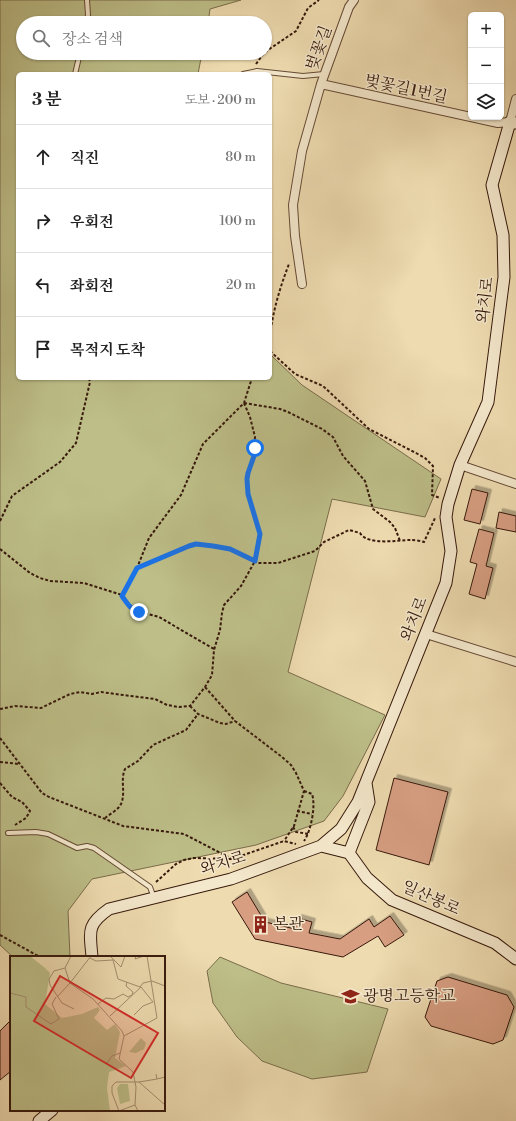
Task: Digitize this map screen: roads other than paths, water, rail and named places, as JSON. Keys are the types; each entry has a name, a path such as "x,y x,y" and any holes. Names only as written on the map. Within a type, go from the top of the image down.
{"main road":[{"name":"와치로","path":"92,956 90,929 97,917 109,909 231,879 321,846 341,829 358,802 446,583 451,551 446,517 449,500 460,465 488,402 504,277 503,235 492,185 513,123"},
{"path":"321,846 349,853 369,802 366,783"},
{"name":"일산봉로","path":"349,853 368,878 392,900 495,943 516,959"},
{"path":"39,1121 51,1111"}],"street":[{"name":"벚꽃길","path":"302,284 293,205 302,151 324,74 348,7 354,0"},
{"name":"벚꽃길1번길","path":"321,84 498,123 513,123"},
{"path":"513,123 516,99"},
{"path":"460,465 516,484"},
{"path":"426,634 516,662"}],"lane":[{"path":"87,0 88,16"},
{"path":"75,72 78,60"},
{"path":"253,72 266,72"},
{"path":"272,73 302,76 324,74"},
{"path":"8,833 36,832 48,834 77,848 87,846 94,848 150,887 154,898"}],"place":[{"name":"본관","path":"260,924"},
{"name":"광명고등학교","path":"350,996"}]}
